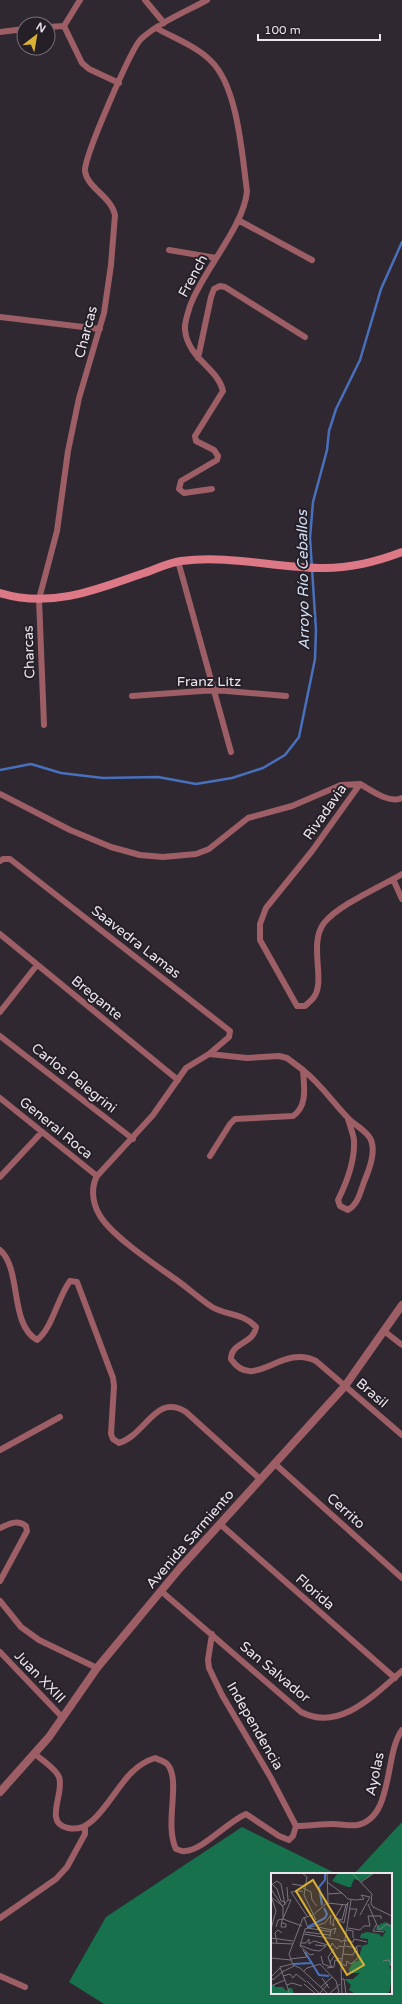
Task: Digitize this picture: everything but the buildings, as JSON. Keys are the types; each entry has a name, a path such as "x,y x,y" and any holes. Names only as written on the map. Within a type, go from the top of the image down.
{"main road":[{"path":"0,592 14,597 71,597 89,593 178,561 207,559 251,561 286,566 321,568 364,564 402,552"}],"street":[{"path":"64,26 80,0"},
{"path":"145,0 164,23"},
{"name":"Charcas","path":"44,725 39,598 58,531 68,451 80,398 104,313 112,264 115,216 114,208 89,181 85,172 86,161 94,138 140,40 164,23 203,1"},
{"path":"56,26 64,26"},
{"path":"64,26 82,63 89,69 119,83"},
{"name":"French","path":"156,28 201,53 212,62 228,88 232,103 247,191 246,201 238,220 197,288 188,312 185,329 189,344 198,358 221,383 223,391 195,436 196,441 214,450 218,456 217,460 181,481 179,489 184,493 212,489"},
{"path":"0,32 16,30"},
{"path":"238,220 312,260"},
{"path":"169,250 216,258"},
{"path":"198,358 211,297 214,290 220,286 225,287 305,337"},
{"path":"0,317 100,329"},
{"path":"178,561 231,752"},
{"name":"Franz Litz","path":"132,696 215,690 286,696"},
{"path":"360,784 385,798 402,798"},
{"name":"Rivadavia","path":"0,794 70,830 111,847 140,855 163,857 196,854 209,848 248,818 292,806 342,785 360,784"},
{"name":"Rivadavia","path":"360,784 312,851 266,908 260,924 260,940 297,1006 305,1006 314,997 317,988 317,943 324,923 335,913 402,874"},
{"name":"Saavedra Lamas","path":"0,862 3,859 10,859 230,1031 229,1037 209,1054"},
{"path":"393,879 402,899"},
{"name":"Bregante","path":"0,934 178,1080"},
{"path":"0,1012 37,965"},
{"name":"Carlos Pelegrini","path":"0,1036 133,1139"},
{"path":"97,1176 133,1139 153,1115 186,1068 209,1054 247,1058 278,1056 287,1058 314,1079 348,1119 370,1138 372,1146 371,1160 358,1201 348,1210 340,1206 338,1200 350,1172 353,1155 354,1139 348,1119"},
{"path":"210,1156 230,1124 235,1119 293,1116 296,1114 302,1105 305,1093 303,1070"},
{"name":"General Roca","path":"0,1098 97,1176"},
{"path":"0,1177 42,1132"},
{"name":"Brasil","path":"97,1176 93,1183 94,1202 99,1214 111,1228 133,1247 212,1307 229,1314 245,1318 256,1327 255,1332 249,1340 235,1347 231,1354 231,1359 235,1365 241,1370 251,1372 285,1359 301,1356 308,1357 316,1361 402,1434"},
{"path":"0,1250 10,1264 15,1296 26,1327 31,1337 37,1340 41,1337 49,1322 64,1289 70,1281 77,1282 113,1378 114,1386 111,1434 113,1439 119,1443 134,1436 159,1410 166,1406 179,1408 260,1479"},
{"name":"Avenida Sarmiento","path":"0,1792 35,1754 63,1718 98,1668 161,1591 274,1463 345,1386 402,1305"},
{"path":"384,1331 402,1345"},
{"path":"0,1450 60,1417"},
{"name":"Cerrito","path":"274,1463 402,1578"},
{"path":"0,1528 12,1522 22,1523 26,1526 27,1531 0,1581"},
{"name":"Florida","path":"220,1524 395,1678"},
{"name":"San Salvador","path":"161,1591 301,1712 311,1717 326,1719 351,1712 402,1671"},
{"path":"0,1601 21,1627 39,1640 98,1668"},
{"name":"Independencia","path":"212,1634 208,1660 209,1668 222,1695 271,1778 296,1826"},
{"name":"Juan XXIII","path":"0,1652 63,1718"},
{"name":"Ayolas","path":"296,1826 333,1824 357,1825 368,1821 382,1803 394,1745 402,1730"},
{"path":"35,1754 58,1776 60,1782 55,1814 59,1824 67,1828 85,1827 101,1813 134,1769 143,1762 154,1758 168,1765 172,1774 170,1818 172,1841 176,1849 184,1852 193,1849 236,1818 246,1814 279,1836 289,1840 293,1836 296,1826"},
{"path":"0,1918 56,1879 67,1867 85,1834 85,1827"},
{"path":"0,1976 25,1987"}],"green space":[{"path":"402,1822 402,2004 104,2004 69,1982 106,1917 242,1827 335,1873 271,1873 271,1994 392,1994 392,1873 355,1873"}],"waterway":[{"name":"Arroyo Río Ceballos","path":"0,770 31,764 61,773 103,778 158,777 196,784 232,778 263,768 285,755 299,737 315,659 316,630 310,538 313,502 327,450 329,431 336,409 360,360 381,289 402,242"}]}
